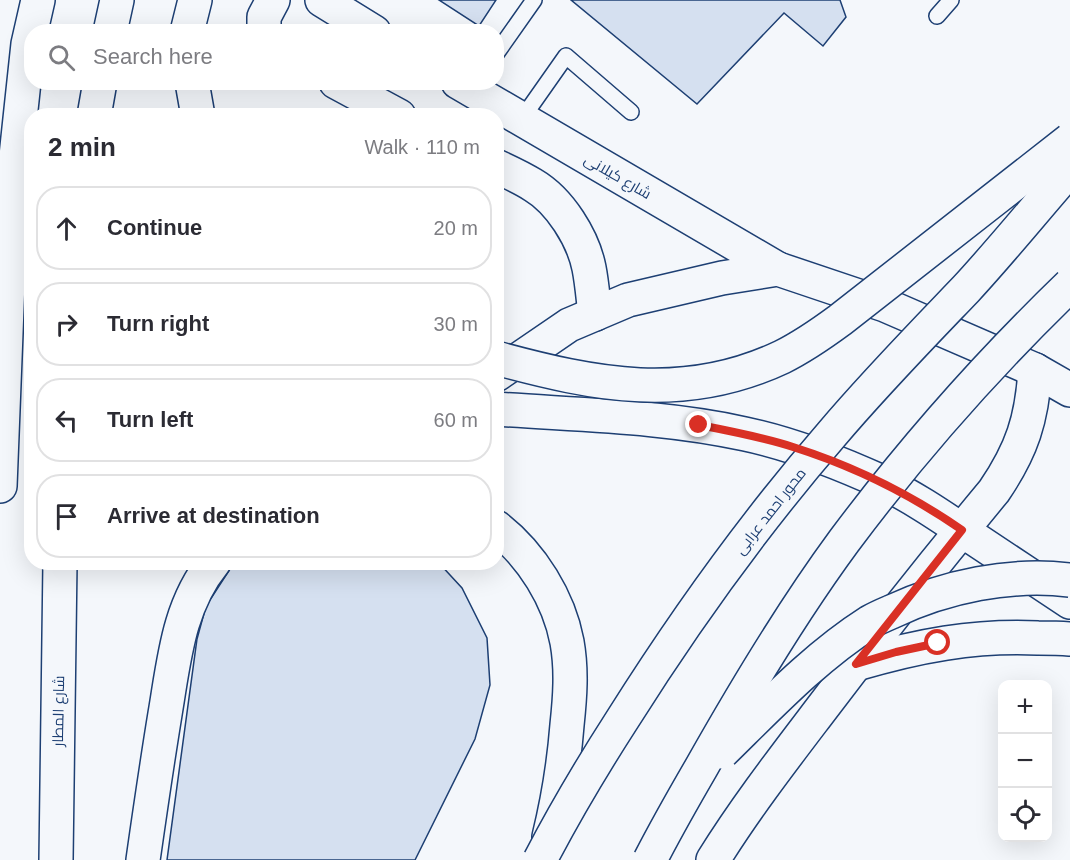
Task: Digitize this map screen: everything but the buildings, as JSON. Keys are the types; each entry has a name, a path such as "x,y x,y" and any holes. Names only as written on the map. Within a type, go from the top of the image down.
{"main road":[{"path":"33,24 38,0"},
{"path":"112,24 117,0"},
{"path":"189,24 195,0"},
{"path":"264,24 264,17 273,0"},
{"path":"322,0 361,24"},
{"path":"0,486 9,256 14,175 24,81"},
{"path":"95,108 99,90"},
{"path":"193,90 197,108"},
{"path":"351,90 384,108"},
{"name":"شارع كيلانى","path":"476,90 503,108"},
{"name":"شارع كيلانى","path":"504,109 778,269 885,305 1035,370 1070,390"},
{"path":"504,360 546,371 613,383 647,386 682,385 749,370 781,357 840,321 1070,140"},
{"path":"504,170 535,186 554,202 570,222 589,267 595,314"},
{"name":"محور احمد عرابى","path":"543,854 596,761 649,677 706,594 767,513 830,435 967,287 1070,170"},
{"path":"504,370 569,325 628,300 722,278 778,269"},
{"path":"650,860 742,695 843,542 960,398 1023,330 1070,285"},
{"path":"713,860 775,770 1009,469 1028,421 1035,370"},
{"path":"504,410 699,425 756,436 793,447 839,463 884,483 935,512 1070,602"},
{"path":"504,533 527,558 558,612 566,641 570,672 567,730 556,803 543,854"},
{"name":"شارع المطار","path":"56,860 60,570"},
{"path":"143,860 181,626 192,597 208,570"},
{"path":"696,776 814,664 872,621 907,604 945,591 983,583 1022,578 1070,580"},
{"path":"856,664 896,652 981,638 1070,639"}],"lane":[{"path":"504,43 534,0"},
{"path":"937,16 951,0"},
{"path":"521,120 566,56 631,112"}],"route":[{"path":"699,425 746,434 839,463 910,497 962,530 856,664 938,643"}]}
